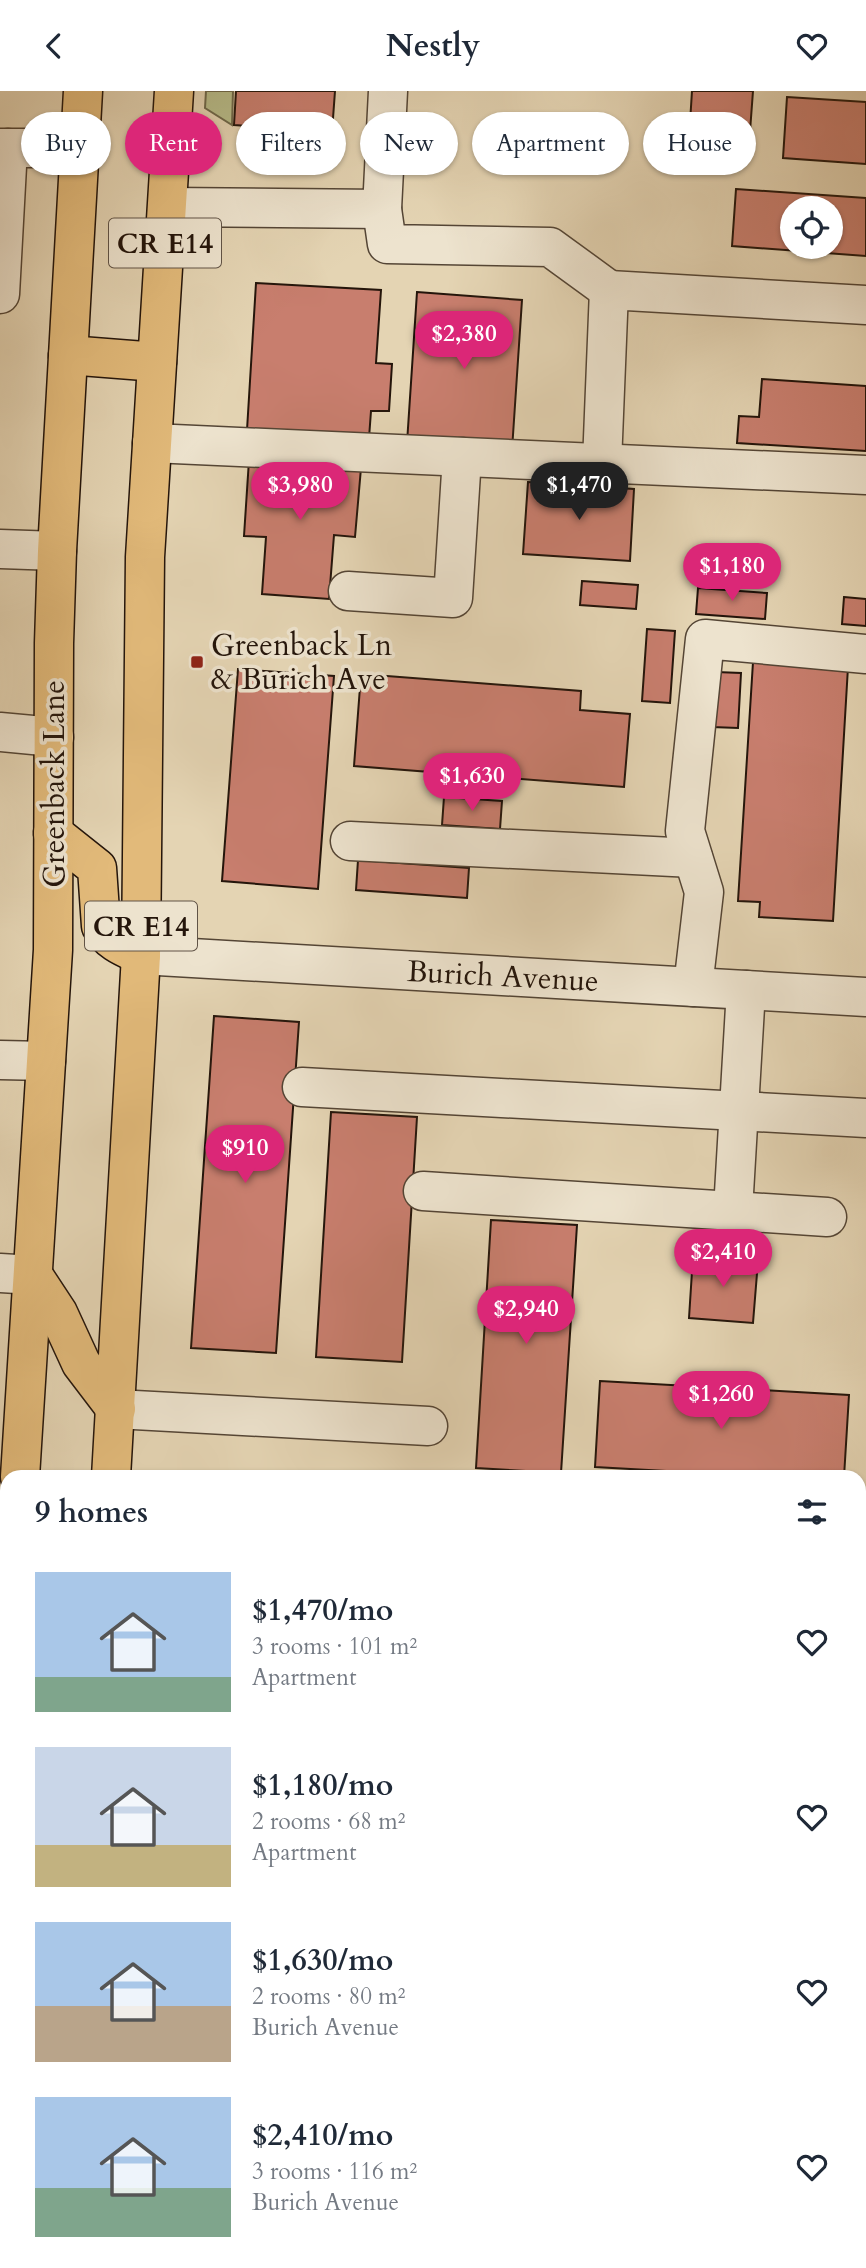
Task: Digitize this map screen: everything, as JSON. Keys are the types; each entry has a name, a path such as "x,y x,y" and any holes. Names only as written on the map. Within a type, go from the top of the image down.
{"main road":[{"name":"Greenback Lane","path":"82,112 83,91"},
{"name":"CR E14","path":"112,1470 141,955 145,557 174,91"},
{"name":"Greenback Lane","path":"20,1470 16,1274 46,1061 53,950 57,551 78,175"},
{"path":"68,355 158,362"},
{"path":"53,833 97,869 104,932 109,938 141,955"},
{"path":"16,1274 65,1327 81,1363 116,1409"}],"street":[{"path":"388,91 382,209 387,244 550,247 609,290 866,305"},
{"path":"0,294 4,148"},
{"path":"168,208 382,209"},
{"path":"602,463 609,290"},
{"path":"152,443 866,475"},
{"path":"348,591 453,598 462,457"},
{"path":"0,549 57,551"},
{"path":"693,987 704,892 685,831 705,639 866,654"},
{"path":"0,732 54,737"},
{"path":"350,841 694,858"},
{"name":"Burich Avenue","path":"141,955 866,997"},
{"path":"733,1210 746,990"},
{"path":"0,1060 46,1061"},
{"path":"302,1087 866,1118"},
{"path":"423,1191 827,1217"},
{"path":"116,1409 428,1426"}],"green space":[{"path":"206,91 233,91 232,125 222,119 222,112 211,112 205,108"}],"building":[{"path":"236,91 335,91 333,112 236,112 234,125"},
{"path":"692,91 753,91 751,112 691,112"},
{"path":"787,97 866,102 866,164 783,158"},
{"path":"736,189 837,196 780,196 780,250 732,246"},
{"path":"843,196 866,198 866,256 843,254"},
{"path":"256,283 381,290 376,363 392,364 389,411 371,411 369,438 247,430"},
{"path":"417,292 522,300 512,450 407,443"},
{"path":"762,379 866,386 866,451 737,443 739,416 759,417"},
{"path":"249,460 361,468 355,537 334,535 329,599 262,594 266,537 244,536"},
{"path":"528,482 634,489 630,561 523,554"},
{"path":"582,581 638,585 636,609 580,605"},
{"path":"698,588 767,593 765,619 696,614"},
{"path":"844,597 866,599 866,626 842,624"},
{"path":"647,629 675,631 670,703 642,701"},
{"path":"753,662 848,667 833,921 759,917 760,902 738,901"},
{"path":"238,669 334,676 318,889 222,881"},
{"path":"716,672 741,673 738,728 712,727"},
{"path":"361,674 581,691 580,710 630,714 624,787 354,766"},
{"path":"444,797 502,801 500,829 442,825"},
{"path":"358,860 469,868 467,898 356,890"},
{"path":"214,1016 299,1022 276,1353 191,1348"},
{"path":"331,1112 417,1117 402,1362 316,1357"},
{"path":"491,1220 577,1225 561,1470 476,1468"},
{"path":"693,1256 758,1261 753,1323 689,1318"},
{"path":"600,1381 849,1395 844,1470 649,1470 595,1467"}],"place":[{"name":"Greenback Ln & Burich Ave","path":"197,662"}]}
